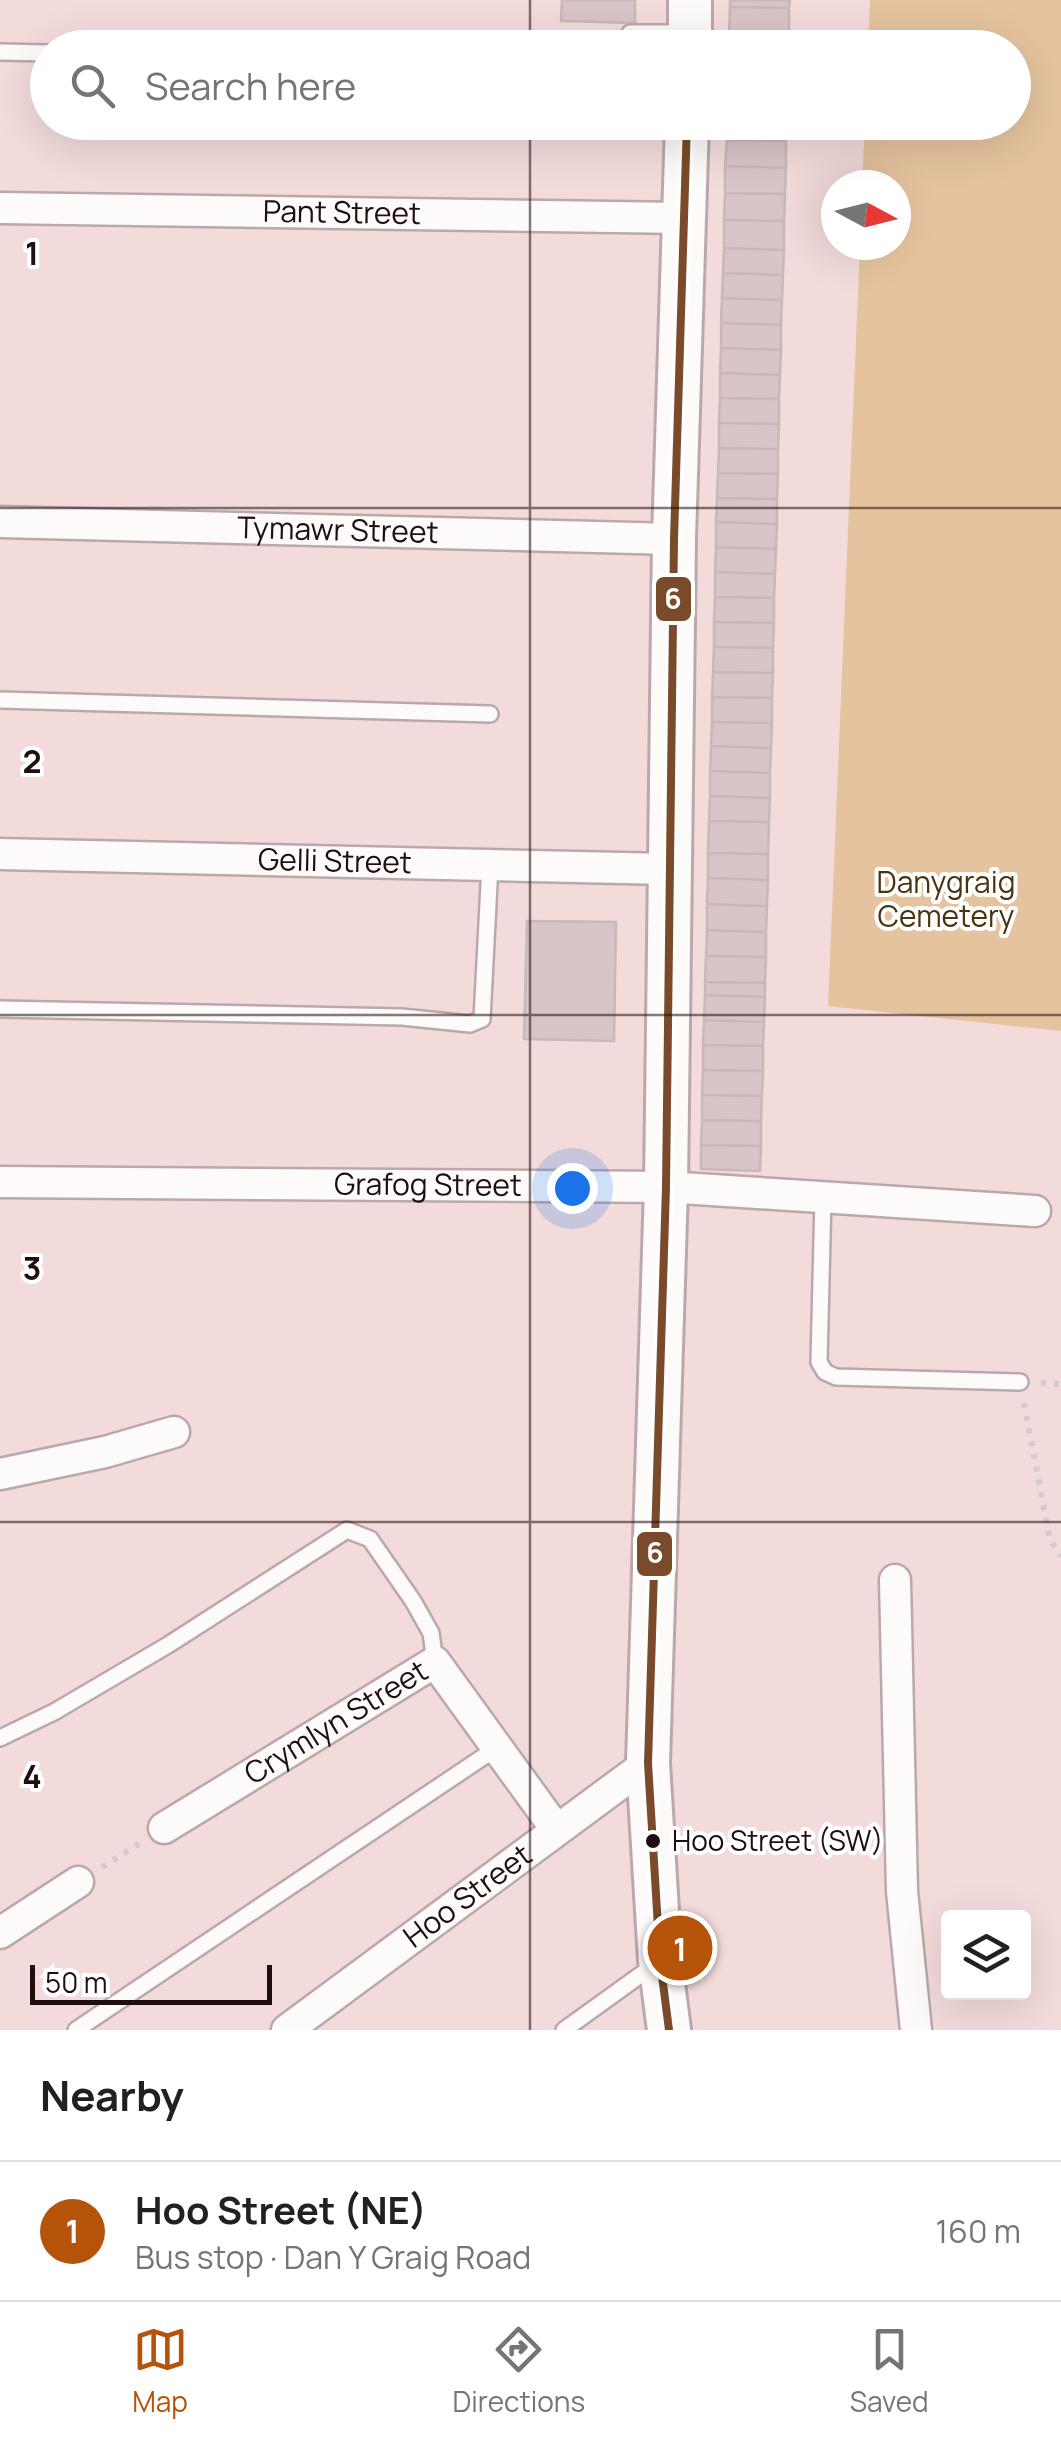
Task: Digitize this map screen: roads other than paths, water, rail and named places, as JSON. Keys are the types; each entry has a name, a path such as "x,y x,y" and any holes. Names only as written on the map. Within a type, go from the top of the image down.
{"street":[{"path":"669,2030 660,1960 648,1763 666,1187 674,539 687,140"},
{"name":"Pant Street","path":"0,208 684,218"},
{"name":"Tymawr Street","path":"0,522 674,539"},
{"name":"Gelli Street","path":"0,854 668,869"},
{"name":"Grafog Street","path":"0,1182 666,1187 1035,1211"},
{"path":"0,1474 105,1452 174,1432"},
{"path":"896,1580 902,1891 916,2030"},
{"name":"Crymlyn Street","path":"164,1828 436,1662 556,1829"},
{"name":"Hoo Street","path":"287,2030 648,1763"},
{"path":"0,1933 78,1882"}],"lane":[{"path":"660,30 690,27"},
{"path":"0,52 30,52"},
{"path":"0,700 490,714"},
{"path":"0,1009 402,1017 470,1024 482,1019 490,865"},
{"path":"822,1197 819,1362 825,1372 836,1377 1020,1382"},
{"path":"0,1738 54,1712 168,1645 348,1530 370,1539 413,1601 431,1633 436,1662"},
{"path":"76,2030 498,1747"},
{"path":"564,2030 660,1960"}],"place":[{"name":"Hoo Street (SW)","path":"653,1841"},
{"name":"Hoo Street (NE)","path":"680,1948"}],"park label":[{"name":"Danygraig Cemetery","path":"946,900"}]}
